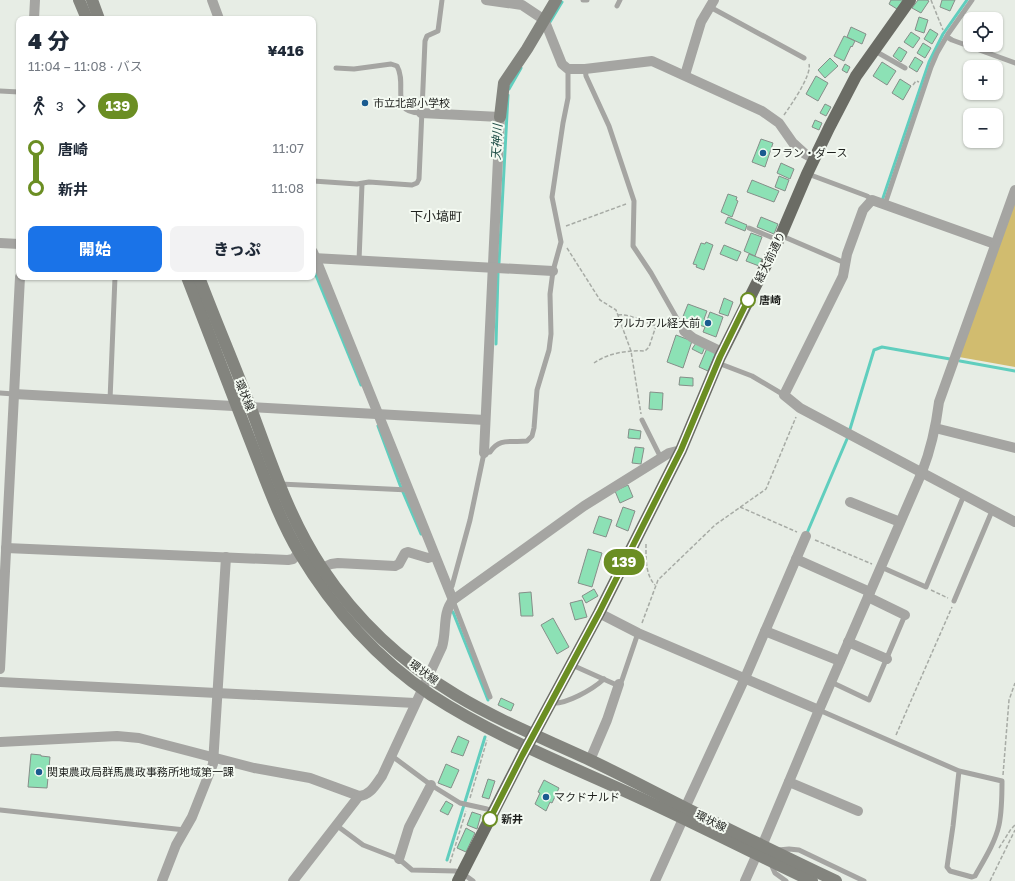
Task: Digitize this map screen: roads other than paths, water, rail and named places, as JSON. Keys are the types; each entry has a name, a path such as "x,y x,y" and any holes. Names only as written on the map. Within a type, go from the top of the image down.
{"main road":[{"name":"経大前通り","path":"460,877 550,703 599,613 681,450 720,357 779,238 807,174 845,96 856,76 910,0"}],"street":[{"path":"34,16 35,0"},
{"path":"80,0 86,16"},
{"path":"92,0 98,16"},
{"path":"212,0 218,16"},
{"path":"486,0 507,1 522,5 540,17 546,24 562,64 568,69 652,61 762,111 779,123 793,143 805,154 814,159"},
{"path":"484,453 500,117 504,83 544,22 556,0"},
{"path":"685,75 701,22 712,4"},
{"path":"421,113 500,117"},
{"path":"745,881 765,853 789,782 818,710 922,472 928,456 935,428 939,402 1015,190"},
{"path":"995,244 872,200 864,210 847,254 843,276 784,395 800,408 1015,522"},
{"path":"0,243 16,244"},
{"path":"316,256 553,271"},
{"path":"316,261 453,600"},
{"path":"0,669 20,280"},
{"name":"環状線","path":"188,280 267,484 300,553 334,604 357,630 387,661 422,689 472,719 527,747 641,799 684,813"},
{"name":"環状線","path":"200,280 279,484 297,524 322,568 346,600 376,632 396,651 428,677 472,704 534,735 590,760 684,813 765,853 812,881"},
{"path":"684,330 720,357"},
{"path":"14,394 486,420"},
{"path":"935,428 1015,448"},
{"path":"0,742 117,736 129,737 254,768 310,778 359,796 366,795 382,776 442,647 446,612 448,606 453,600 584,506 661,458 674,451 681,450"},
{"path":"850,502 900,522"},
{"path":"655,881 806,536"},
{"path":"6,548 288,560 293,559 300,553"},
{"path":"322,568 338,563 396,566 400,564 405,553 408,552 428,558 435,556"},
{"path":"162,881 176,845 192,817 213,764 226,557"},
{"path":"796,559 869,594 906,615"},
{"path":"599,613 638,633 818,710"},
{"path":"765,631 840,661"},
{"path":"848,642 886,659"},
{"path":"0,682 415,703"},
{"path":"590,760 607,720 619,684"},
{"path":"789,782 858,811"},
{"path":"399,859 408,827 431,785"},
{"path":"293,881 359,796"},
{"name":"環状線","path":"765,853 836,881"}],"lane":[{"path":"316,181 362,184 369,182 412,185 417,183 419,179 425,41 427,36 438,31 442,0"},
{"path":"617,6 620,0"},
{"path":"885,204 931,67 937,53 972,0"},
{"path":"712,4 804,58"},
{"path":"947,37 1015,63"},
{"path":"875,51 905,68"},
{"path":"336,68 354,69 390,64 398,66 401,73 402,104 404,110 412,113 421,113"},
{"path":"585,68 586,76 609,126 634,201 633,246 684,330"},
{"path":"448,589 452,586 470,520 484,453 490,452 497,444 502,442 527,442 532,436 536,419 537,390 549,350 551,334 550,294 553,271 561,242 552,197 568,98 568,69"},
{"path":"0,91 16,92"},
{"path":"807,174 867,196 872,200"},
{"path":"359,260 362,184"},
{"path":"749,228 845,263"},
{"path":"110,400 115,280"},
{"path":"720,357 784,395"},
{"path":"0,393 14,394"},
{"path":"642,420 661,458"},
{"path":"279,484 409,490"},
{"path":"880,567 926,587 964,495"},
{"path":"954,601 992,511"},
{"path":"453,600 490,697"},
{"path":"831,682 869,700 906,615"},
{"path":"571,665 619,684 622,680 638,633"},
{"path":"550,703 557,704 568,701 604,679"},
{"path":"818,710 958,771 1002,781 1002,809 999,826 987,854 975,876 972,877 950,871 946,867 953,826 958,771"},
{"path":"392,756 431,785 460,804 494,811"},
{"path":"0,810 185,830"},
{"path":"336,825 363,845 399,859 412,870 455,871 460,877 473,881"},
{"path":"786,881 776,873 765,853 789,848 798,850 864,881"}],"waterway":[{"path":"883,198 929,62 943,34 967,0"},
{"name":"天神川","path":"550,22 562,2"},
{"name":"天神川","path":"509,89 521,68"},
{"name":"天神川","path":"499,263 508,95"},
{"name":"天神川","path":"496,344 498,273"},
{"path":"316,275 361,385"},
{"path":"807,533 847,439 874,350 882,347 950,359"},
{"path":"960,361 1015,371"},
{"path":"378,426 400,485 421,534"},
{"path":"453,612 488,700"},
{"path":"447,860 485,737"}],"place":[{"name":"市立北部小学校","path":"365,103"},
{"name":"フラン・ダース","path":"763,153"},
{"name":"唐崎","path":"748,300"},
{"name":"アルカアル経大前","path":"708,323"},
{"name":"関東農政局群馬農政事務所地域第一課","path":"39,772"},
{"name":"マクドナルド","path":"546,797"},
{"name":"新井","path":"490,819"}],"district":[{"name":"下小塙町","path":"436,216"}]}
